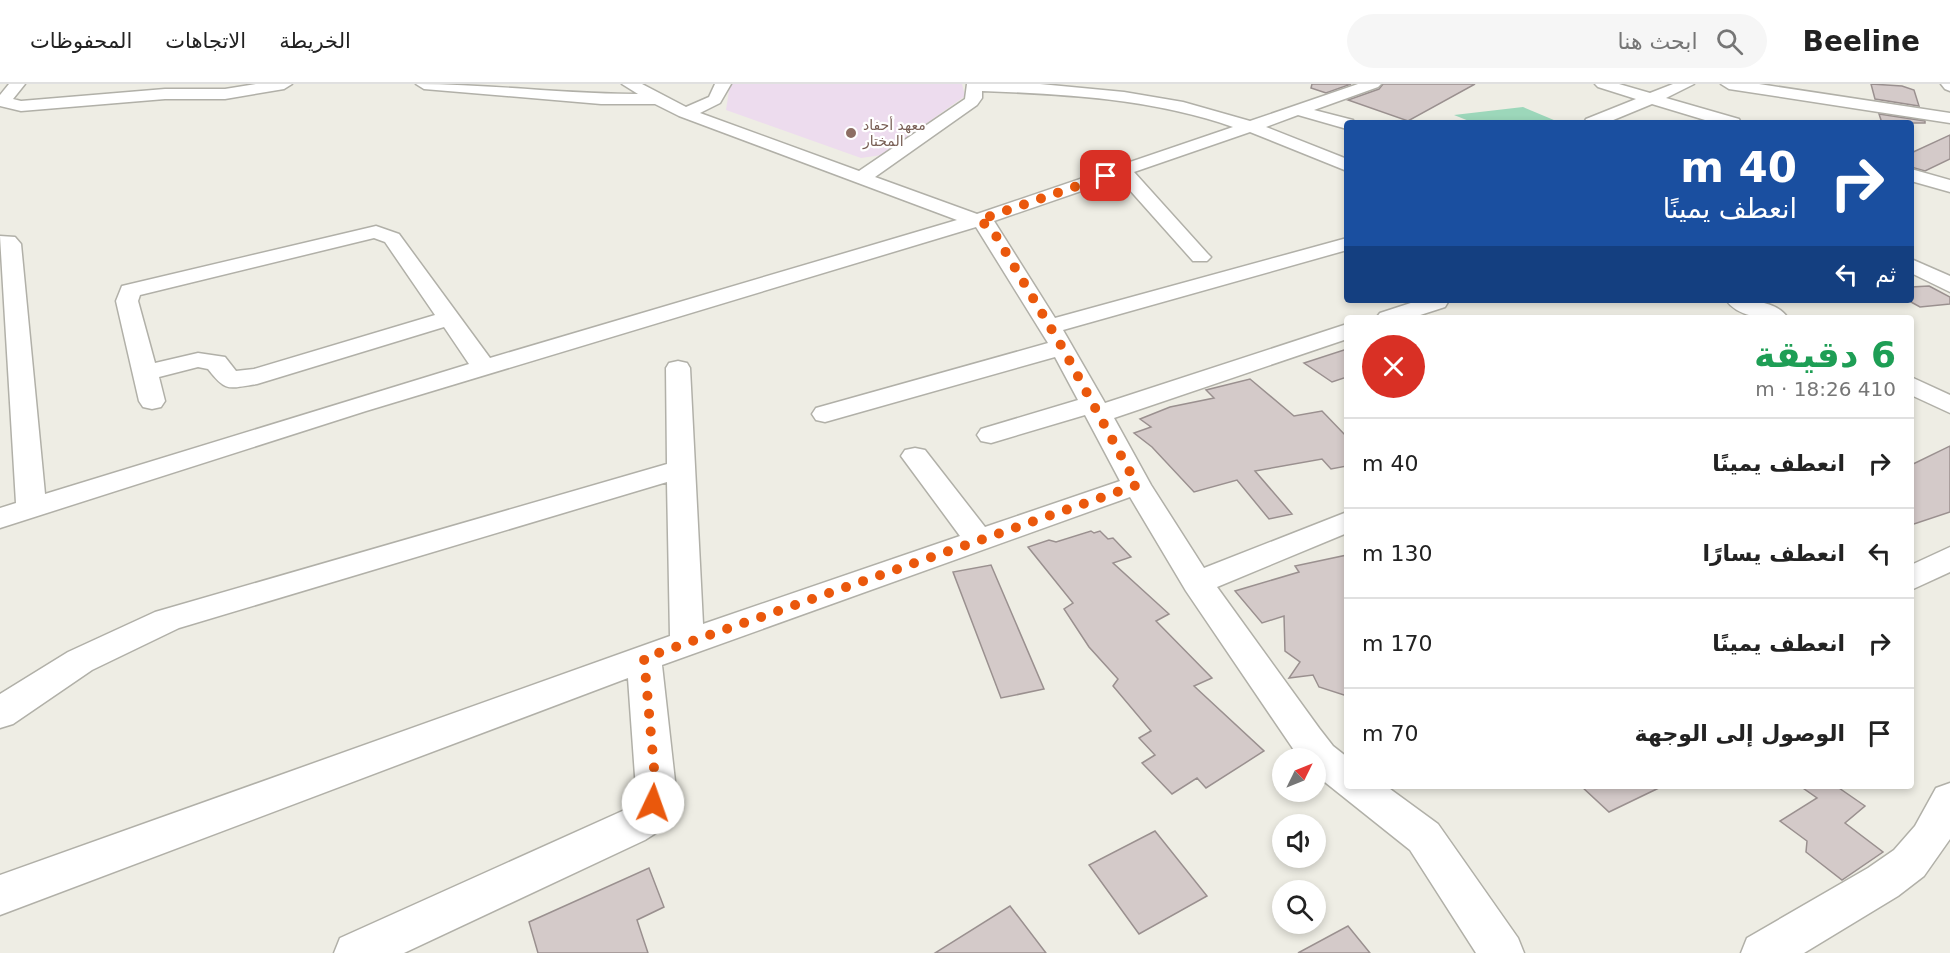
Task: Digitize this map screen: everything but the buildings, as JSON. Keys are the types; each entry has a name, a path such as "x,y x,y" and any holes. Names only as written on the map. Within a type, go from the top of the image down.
{"street":[{"path":"17,84 3,100 4,105 38,105 165,94 207,95 284,84"},
{"path":"424,84 612,100 655,99"},
{"path":"630,84 685,113 979,220 992,229 1137,485 1197,583 1313,748 1344,776"},
{"path":"685,113 717,99 723,92 723,84"},
{"path":"0,518 484,367 979,220 1373,84"},
{"path":"1603,84 1723,120"},
{"path":"1599,120 1686,84"},
{"path":"1729,84 1950,118"},
{"path":"861,178 971,102 975,85 1032,86 1172,105 1248,126 1306,147 1344,165"},
{"path":"1172,105 1186,87"},
{"path":"1298,110 1344,123"},
{"path":"1122,170 1200,257"},
{"path":"1930,180 1950,170"},
{"path":"1914,176 1950,186"},
{"path":"152,401 127,301 130,291 376,232 392,238 484,367"},
{"path":"0,242 8,241 10,244 31,508"},
{"path":"825,414 1055,337 1344,245"},
{"path":"1914,267 1950,285"},
{"path":"1397,315 1434,303"},
{"path":"1744,303 1770,315"},
{"path":"145,373 198,360 216,362 230,380 257,376 449,318"},
{"path":"992,435 1095,409 1344,333"},
{"path":"678,368 687,643"},
{"path":"1914,387 1950,405"},
{"path":"915,456 979,540"},
{"path":"0,714 78,663 136,632 167,620 680,469"},
{"path":"0,895 644,658 1137,485"},
{"path":"1197,583 1341,529"},
{"path":"1914,577 1950,558"},
{"path":"356,953 631,828 645,819 656,790 644,658"},
{"path":"1361,789 1424,837 1502,953"},
{"path":"1763,953 1883,882 1909,863 1929,839 1950,800"}],"shaded area":[{"name":"معهد أحفاد المختار","path":"730,84 962,84 965,96 882,155 861,158 726,110"}],"green space":[{"path":"1523,107 1554,120 1466,120 1454,115"}],"place":[{"name":"معهد أحفاد المختار","path":"851,133"}],"route":[{"path":"653,803 656,790 644,658 1137,485 1062,347 1048,327 992,229 979,220 1106,176"}]}
